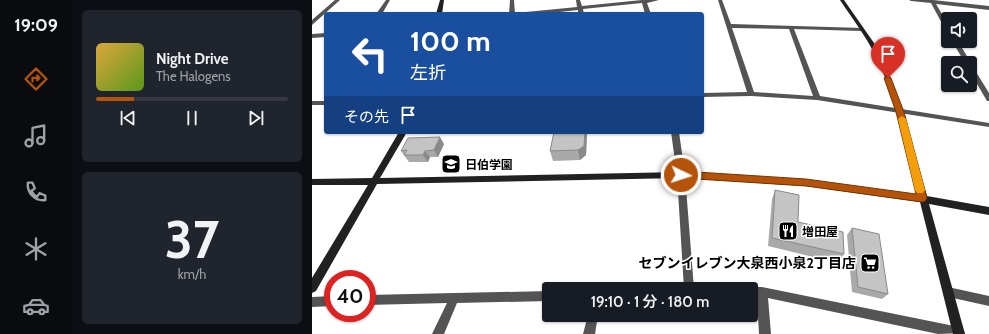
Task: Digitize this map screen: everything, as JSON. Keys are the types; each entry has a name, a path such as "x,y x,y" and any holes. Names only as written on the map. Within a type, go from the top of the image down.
{"street":[{"path":"324,12 338,0"},
{"path":"380,12 388,0"},
{"path":"439,12 442,0"},
{"path":"512,0 512,12"},
{"path":"578,0 580,11"},
{"path":"562,12 580,11 657,0"},
{"path":"720,0 751,94"},
{"path":"758,292 959,334 900,112 883,65 842,0"},
{"path":"911,0 989,8"},
{"path":"645,1 648,12"},
{"path":"932,1 941,17"},
{"path":"312,23 324,12"},
{"path":"729,26 861,29"},
{"path":"791,27 817,98"},
{"path":"312,36 324,35"},
{"path":"977,78 989,99"},
{"path":"704,95 751,94 817,98 989,126"},
{"path":"312,103 323,103"},
{"path":"312,288 402,134"},
{"path":"675,134 681,175 689,282"},
{"path":"312,182 485,180 681,175 806,182 922,198 989,211"},
{"path":"948,292 989,301"},
{"path":"376,300 542,296"},
{"path":"758,297 765,334"},
{"path":"438,334 454,299"},
{"path":"312,302 324,301"},
{"path":"589,334 592,322"}],"building":[{"path":"554,134 585,134 584,146 578,150 550,151"},
{"path":"440,137 434,150 425,151 423,155 404,155 407,150 401,151 408,138"},
{"path":"775,190 799,195 798,222 843,232 844,254 772,238"},
{"path":"852,228 879,234 888,294 858,287"}],"slow traffic":[{"path":"902,119 920,190"}],"place":[{"name":"日伯学園","path":"451,164"},
{"name":"増田屋","path":"788,231"},
{"name":"セブンイレブン大泉西小泉2丁目店","path":"870,263"}],"route":[{"path":"681,175 806,182 922,198 900,112 888,78"}]}
